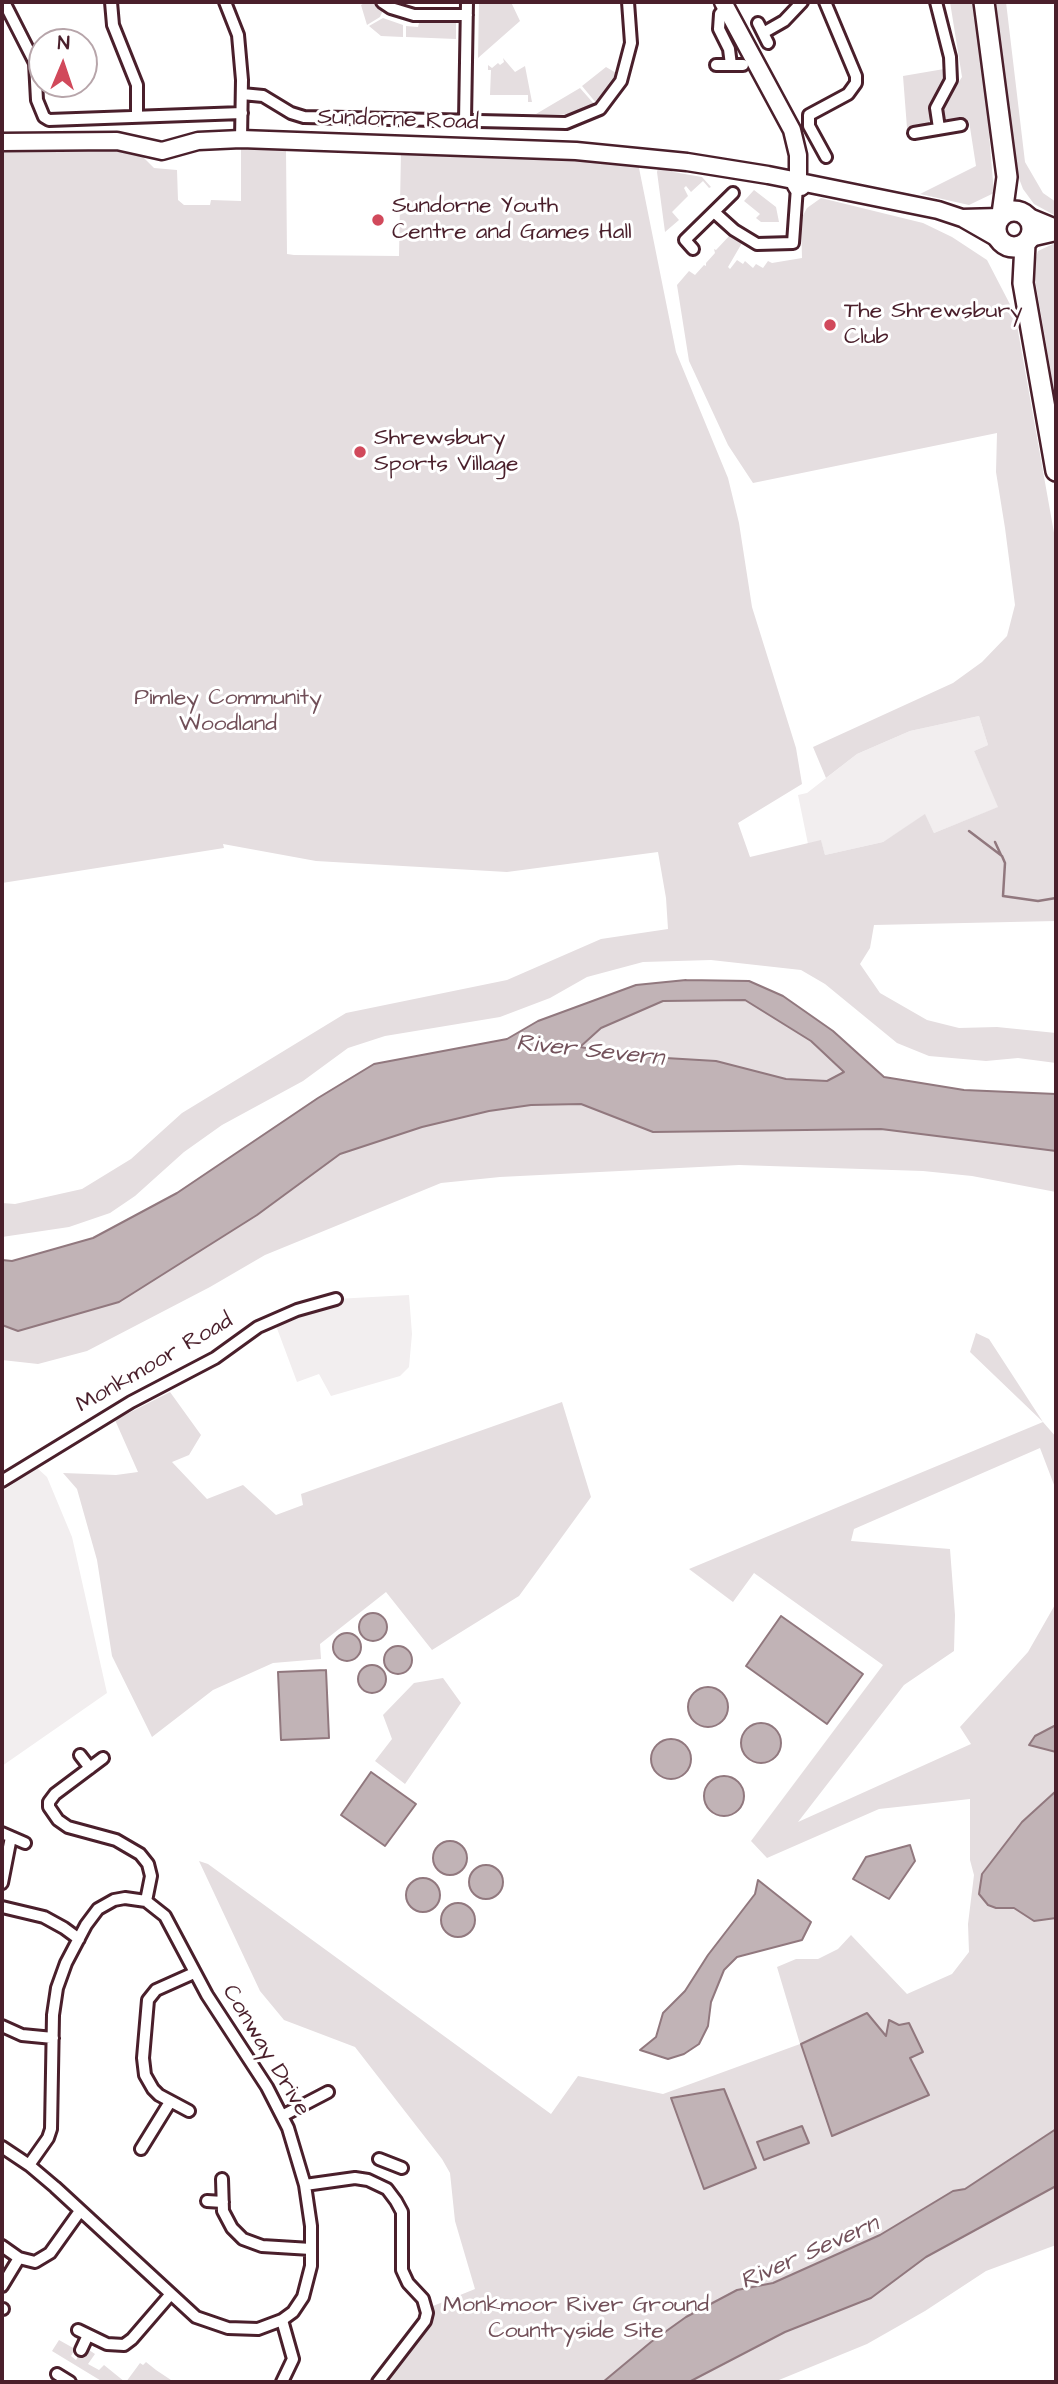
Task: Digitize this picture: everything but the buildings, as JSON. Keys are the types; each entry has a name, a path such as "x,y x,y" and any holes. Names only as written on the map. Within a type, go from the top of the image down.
{"highway":[{"path":"984,2 1007,177 996,231 1015,242 1056,471"},
{"path":"1007,177 1033,230 1015,242"},
{"path":"1001,216 1016,210 1027,215"}],"main road":[{"path":"725,4 792,130 798,155 798,181"},
{"name":"Sundorne Road","path":"2,142 117,142 162,151 198,141 241,139 576,151 687,162 798,181 938,210 1015,242"},
{"path":"1027,215 1056,230"},
{"name":"Sundorne Road","path":"962,218 1001,216"},
{"path":"1015,242 1056,230"}],"street":[{"path":"4,2 35,64 37,100 44,117 49,120 242,113"},
{"path":"111,2 113,25 137,85 137,117"},
{"path":"226,2 238,35 242,94 241,139"},
{"path":"382,2 391,8 414,15 467,15"},
{"path":"465,121 467,2"},
{"name":"Sundorne Road","path":"242,94 263,96 291,113 304,117 566,123 600,109 621,81 631,43 628,2"},
{"path":"763,33 784,21 802,2"},
{"path":"825,2 856,76 856,83 848,94 809,115 808,126 826,151"},
{"path":"936,2 950,57 951,80 936,108 939,128"},
{"path":"716,65 737,65 719,29 720,14 725,4"},
{"path":"914,133 961,125"},
{"path":"714,212 734,230 757,244 793,243 798,181"},
{"path":"693,249 685,240 733,193"},
{"name":"Monkmoor Road","path":"2,1481 131,1402 215,1358 258,1327 297,1310 336,1299"},
{"path":"80,1755 90,1768"},
{"path":"29,2165 51,2129 54,2007 57,1988 91,1917 106,1904 125,1898 145,1901 151,1876 148,1864 140,1854 116,1840 68,1827 50,1811 45,1801 103,1758"},
{"path":"2,1883 7,1835 25,1843"},
{"name":"Conway Drive","path":"145,1901 165,1916 221,2020 267,2088 295,2147 305,2185 311,2226 311,2249 307,2288 298,2306 282,2320"},
{"path":"2,1907 44,1917 79,1939"},
{"path":"189,2111 170,2102 153,2089 145,2075 143,2059 146,2005 156,1990 194,1973"},
{"path":"2,2026 22,2035 53,2038"},
{"path":"282,2116 328,2091"},
{"path":"141,2149 170,2102"},
{"path":"138,2128 150,2135"},
{"path":"2,2147 29,2165 196,2316 228,2328 258,2329 282,2320 293,2360 282,2382"},
{"path":"379,2159 397,2166 380,2185"},
{"path":"305,2185 355,2178 380,2185 392,2195 402,2213 402,2270 408,2283 423,2298 427,2313 425,2321 379,2375"},
{"path":"222,2179 223,2211 232,2228 249,2243 311,2249"},
{"path":"207,2202 223,2202"},
{"path":"2,2246 19,2258 35,2262 46,2258 80,2211"},
{"path":"2,2287 19,2258"},
{"path":"81,2350 83,2332 113,2346 124,2345 170,2295"}],"shaded area":[{"path":"979,716 988,745 974,751 999,807 934,833 925,815 883,842 825,855 821,841 808,844 798,795 807,793 857,754 910,731"},
{"path":"409,1295 412,1334 409,1367 400,1376 331,1396 319,1374 297,1382 275,1323 336,1299"},
{"path":"36,1467 47,1477 72,1537 107,1693 2,1766 2,1492"}],"green space":[{"path":"376,2 384,8 380,17 367,25 361,5"},
{"path":"479,2 511,2 520,21 478,58"},
{"path":"950,2 974,2 985,86 994,193 969,205 920,194 976,166 969,121 949,122 942,115 944,104 962,77"},
{"path":"994,2 1006,2 1025,162 1043,193 1056,202 1056,216 1034,204 1023,189 1015,168"},
{"path":"383,18 403,25 403,37 381,36 369,26"},
{"path":"420,19 456,21 456,39 406,37 406,26 418,27"},
{"path":"503,58 515,72 525,66 532,102 528,102 528,95 490,95 491,70 488,70 488,65 492,68 498,63 500,65 504,62"},
{"path":"606,67 618,74 614,84 597,104 582,86"},
{"path":"947,70 946,82 932,103 929,123 907,128 903,76"},
{"path":"580,88 595,105 587,111 574,114 536,114"},
{"name":"Pimley Community Woodland","path":"109,147 135,149 154,168 177,170 178,200 184,205 210,205 211,200 241,201 241,149 286,150 287,254 294,255 399,256 401,152 535,155 638,163 676,352 728,478 739,523 752,607 796,748 802,784 738,823 750,857 821,840 825,855 883,842 925,814 934,833 998,807 974,751 988,745 979,716 910,731 857,754 826,778 813,747 953,683 982,662 1007,636 1015,605 996,472 997,433 753,483 728,445 689,361 677,285 689,271 695,275 706,266 715,253 714,249 731,234 742,243 728,267 730,269 737,260 743,264 745,261 753,268 756,264 763,268 768,261 772,263 802,258 801,219 807,208 821,198 923,223 952,237 987,260 1015,314 1056,544 1056,921 874,925 870,948 860,964 880,993 927,1020 959,1028 997,1027 1056,1033 1056,1063 1018,1058 986,1061 929,1056 897,1043 825,984 801,970 711,960 643,962 587,977 550,998 500,1017 385,1036 348,1048 303,1081 222,1125 184,1152 135,1196 110,1213 69,1227 2,1237 2,1203 15,1204 82,1189 131,1159 182,1113 346,1013 507,980 601,939 668,929 658,852 507,872 316,861 223,844 224,848 2,883 2,151"},
{"path":"668,167 673,172 702,177 711,187 703,181 691,192 686,186 684,188 688,196 672,212 679,220 665,232 657,172 658,168"},
{"path":"754,190 776,207 779,222 761,222 756,218 760,214 744,201"},
{"path":"1056,245 1056,402 1033,268 1038,251"},
{"path":"663,1000 746,1000 811,1041 844,1072 827,1081 786,1079 716,1061 632,1056 579,1047 601,1028"},
{"path":"581,1104 653,1132 881,1129 1056,1151 1056,1192 972,1176 923,1171 739,1165 500,1177 441,1183 265,1255 87,1351 38,1364 2,1360 2,1326 18,1331 119,1302 257,1215 340,1154 422,1127 489,1111 531,1105"},
{"path":"976,1333 989,1339 1043,1422 970,1352"},
{"path":"170,1392 201,1435 189,1455 172,1462 207,1499 243,1485 276,1515 303,1505 301,1494 562,1402 591,1497 519,1596 432,1650 386,1592 320,1644 321,1659 273,1663 213,1690 152,1737 112,1656 97,1560 77,1489 63,1473 116,1475 138,1472 115,1420"},
{"name":"Monkmoor River Ground Countryside Site","path":"1043,1422 1056,1437 1056,1490 1040,1448 854,1529 851,1541 950,1549 955,1615 954,1651 904,1685 798,1822 971,1744 960,1727 1028,1652 1056,1603 1056,1725 1030,1745 1056,1752 1056,1791 1022,1822 982,1873 979,1894 996,1908 1014,1908 1034,1921 1056,1918 1056,2129 965,2189 953,2191 880,2235 773,2283 737,2290 686,2317 603,2382 385,2382 433,2320 433,2306 475,2289 455,2221 450,2173 355,2047 284,2020 260,1991 199,1861 208,1864 551,2114 578,2076 663,2094 800,2044 777,1967 796,1959 818,1959 838,1949 851,1935 907,1994 952,1974 969,1952 968,1924 974,1875 970,1860 970,1799 879,1809 767,1858 751,1841 883,1665 754,1573 733,1602 689,1569"},
{"path":"443,1678 461,1703 405,1784 375,1761 392,1739 383,1715 414,1683"},
{"path":"1056,2186 1056,2245 986,2271 925,2311 867,2344 774,2382 689,2382 785,2332 871,2298 926,2257"},
{"path":"59,2340 75,2349 71,2356 76,2360 80,2353 85,2356 89,2350 95,2354 88,2364 99,2370 104,2365 125,2382 103,2382 52,2351"},
{"path":"146,2362 174,2382 126,2382 140,2363 143,2365"}],"water":[{"name":"River Severn","path":"686,980 749,981 783,996 833,1031 884,1077 964,1090 1056,1094 1056,1151 881,1129 653,1132 581,1104 531,1105 489,1111 422,1127 340,1154 257,1215 119,1302 18,1331 2,1325 2,1260 12,1261 93,1238 177,1193 318,1098 374,1064 507,1039 538,1021 636,985","holes":["745,1000 811,1041 844,1072 827,1081 786,1079 716,1061 632,1056 580,1047 601,1028 663,1001"]},
{"path":"373,1613 383,1617 387,1627 383,1637 373,1641 363,1637 359,1627 363,1617"},
{"path":"781,1616 863,1674 827,1724 746,1666"},
{"path":"347,1633 357,1637 361,1647 357,1657 347,1661 337,1657 333,1647 337,1637"},
{"path":"398,1646 408,1650 412,1660 408,1670 398,1674 388,1670 384,1660 388,1650"},
{"path":"372,1665 382,1669 386,1679 382,1689 372,1693 362,1689 358,1679 362,1669"},
{"path":"326,1670 329,1738 281,1740 278,1672"},
{"path":"708,1687 722,1693 728,1707 722,1721 708,1727 694,1721 688,1707 694,1693"},
{"path":"761,1723 775,1729 781,1743 775,1757 761,1763 747,1757 741,1743 747,1729"},
{"path":"1056,1725 1056,1752 1029,1745 1035,1736"},
{"path":"671,1739 685,1745 691,1759 685,1773 671,1779 657,1773 651,1759 657,1745"},
{"path":"371,1772 416,1804 385,1846 341,1815"},
{"path":"724,1776 738,1782 744,1796 738,1810 724,1816 710,1810 704,1796 710,1782"},
{"path":"1056,1791 1056,1918 1034,1921 1014,1908 988,1905 979,1894 982,1874 1022,1822"},
{"path":"450,1841 462,1846 467,1858 462,1870 450,1875 438,1870 433,1858 438,1846"},
{"path":"910,1845 915,1861 889,1899 853,1879 866,1857"},
{"path":"486,1865 498,1870 503,1882 498,1894 486,1899 474,1894 469,1882 474,1870"},
{"path":"423,1878 435,1883 440,1895 435,1907 423,1912 411,1907 406,1895 411,1883"},
{"path":"758,1880 811,1922 802,1940 737,1957 724,1970 711,2002 708,2026 699,2044 684,2054 668,2059 640,2050 656,2037 663,2013 685,1991 708,1955 755,1894"},
{"path":"458,1903 470,1908 475,1920 470,1932 458,1937 446,1932 441,1920 446,1908"},
{"path":"867,2013 886,2036 889,2020 899,2025 909,2023 923,2052 910,2058 929,2095 832,2136 801,2044"},
{"path":"724,2089 756,2168 704,2189 671,2098"},
{"path":"802,2126 809,2143 764,2160 757,2142"},
{"path":"1056,2129 1056,2186 926,2257 871,2298 785,2332 689,2382 603,2382 686,2317 737,2290 773,2283 880,2235 953,2191 965,2189"}],"waterway":[{"path":"969,831 1002,856 1005,863 1003,896 1038,901 1056,898"},
{"path":"995,842 1001,855"}],"place":[{"name":"Sundorne Youth Centre and Games Hall","path":"378,220"},
{"name":"The Shrewsbury Club","path":"830,325"},
{"name":"Shrewsbury Sports Village","path":"360,452"}]}
